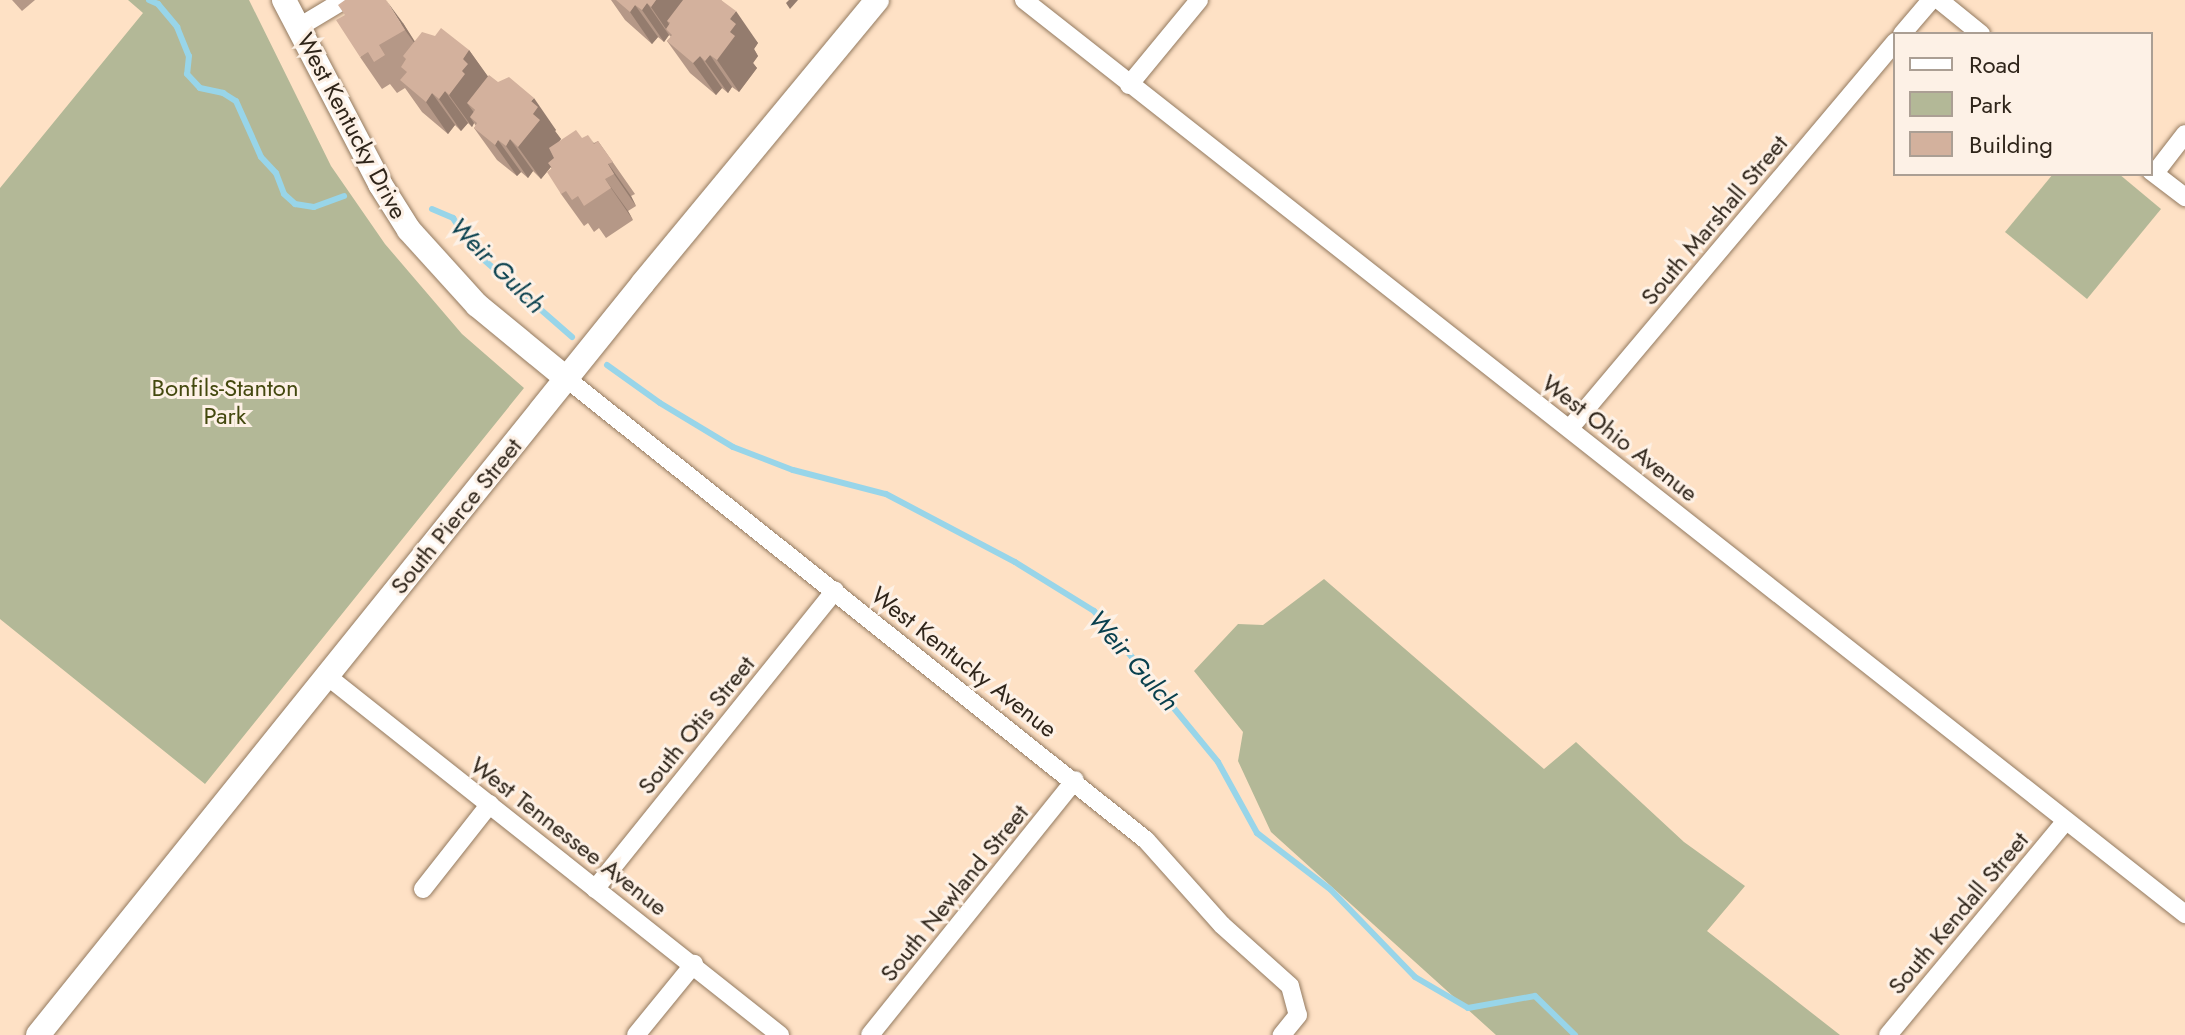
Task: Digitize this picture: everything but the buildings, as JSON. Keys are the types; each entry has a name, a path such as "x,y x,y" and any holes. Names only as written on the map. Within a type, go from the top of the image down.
{"street":[{"name":"West Kentucky Drive","path":"284,0 380,184 409,230 477,305 567,379"},
{"path":"299,27 344,0"},
{"name":"South Pierce Street","path":"38,1035 877,0"},
{"name":"West Ohio Avenue","path":"1024,0 2185,914"},
{"path":"1129,85 1199,0"},
{"path":"1904,32 1931,0"},
{"path":"1939,0 1979,32"},
{"name":"South Marshall Street","path":"1570,428 1893,44"},
{"path":"2185,134 2153,172 2185,197"},
{"name":"West Kentucky Avenue","path":"567,379 1075,780 1146,840 1222,925 1290,986 1298,1015 1282,1035"},
{"name":"South Otis Street","path":"595,889 835,590"},
{"name":"West Tennessee Avenue","path":"327,676 780,1035"},
{"name":"South Newland Street","path":"870,1035 1075,780"},
{"path":"423,889 490,804"},
{"name":"South Kendall Street","path":"1888,1035 2065,822"},
{"path":"636,1035 694,964"}],"green space":[{"name":"Bonfils-Stanton Park","path":"128,0 249,0 331,166 385,244 462,334 524,388 205,784 0,619 0,188 143,13"},
{"path":"2051,176 2121,176 2161,209 2087,299 2005,232"},
{"path":"1324,579 1544,769 1576,742 1684,842 1745,886 1707,931 1840,1035 1496,1035 1271,832 1238,761 1243,732 1194,671 1238,624 1263,625"}],"waterway":[{"name":"Weir Gulch","path":"149,0 158,4 177,27 189,56 187,74 200,88 223,93 236,101 261,157 276,173 284,194 295,204 314,207 344,196"},
{"name":"Weir Gulch","path":"432,209 453,218 475,252 572,337"},
{"name":"Weir Gulch","path":"607,365 660,403 733,447 793,470 886,494 1015,562 1094,611 1218,762 1257,833 1331,890 1415,977 1468,1008 1535,996 1575,1035"}]}
